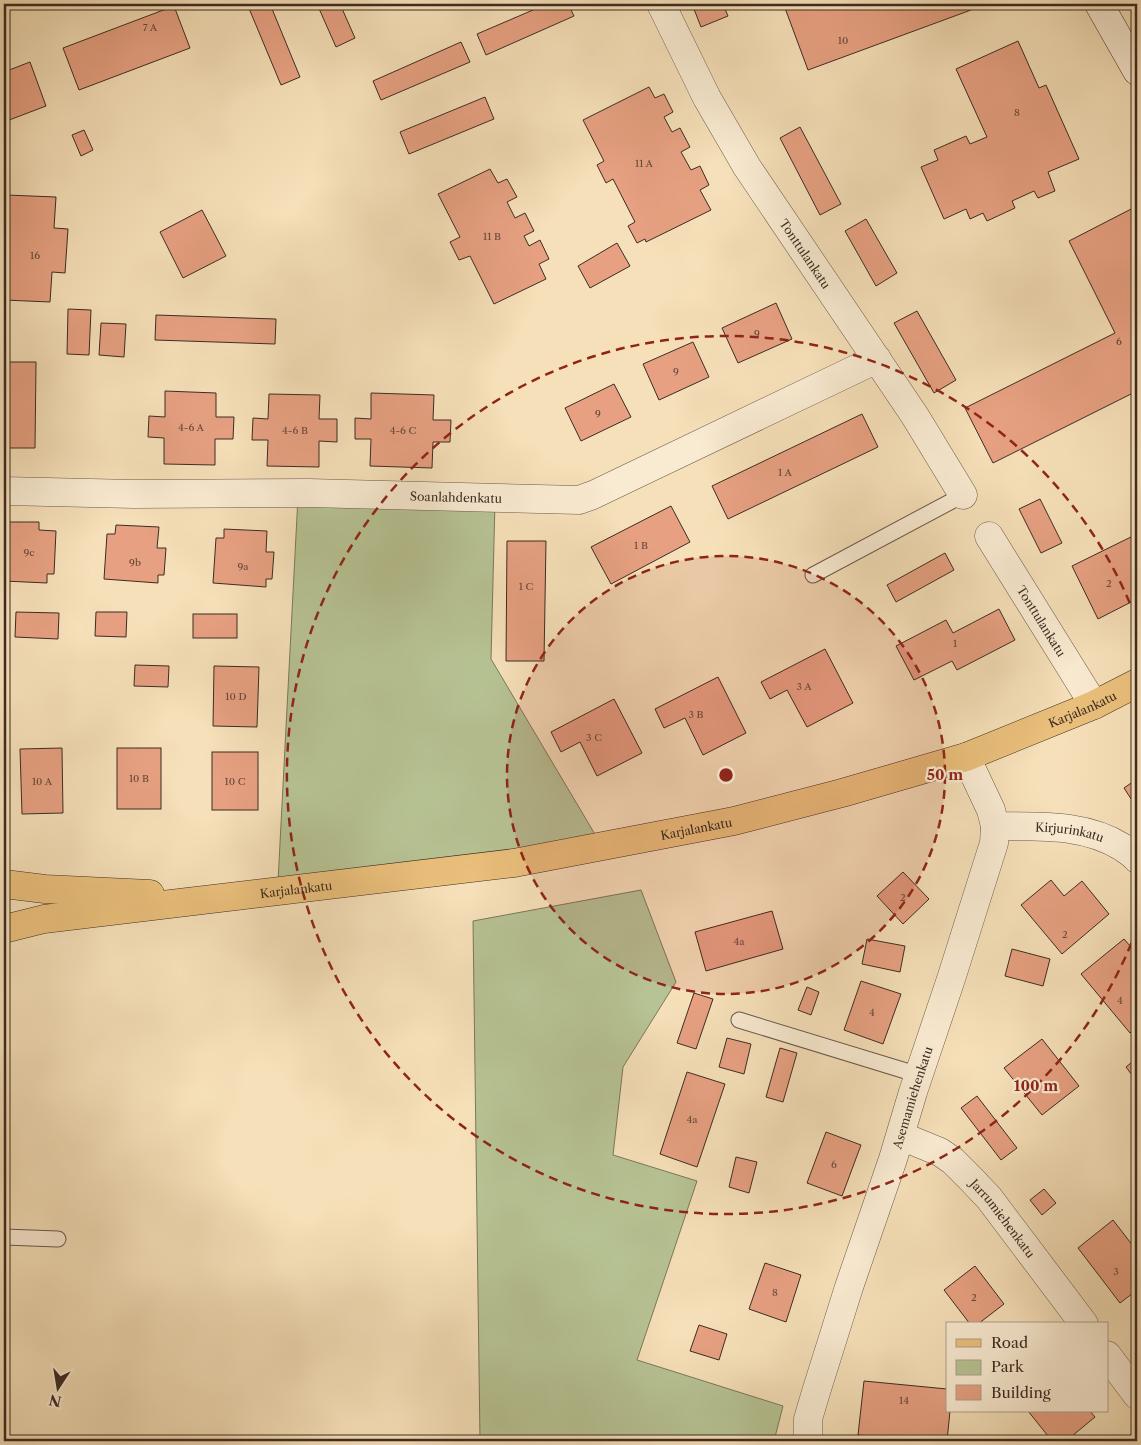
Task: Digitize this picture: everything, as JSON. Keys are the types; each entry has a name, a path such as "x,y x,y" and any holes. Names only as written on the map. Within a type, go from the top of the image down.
{"main road":[{"name":"Karjalankatu","path":"4,929 44,919 524,861 734,821 842,793 966,757 1094,705 1137,683"},
{"name":"Karjalankatu","path":"4,884 45,889 236,897"}],"street":[{"name":"Tonttulankatu","path":"662,4 707,98 747,167 915,416 963,495"},
{"path":"1099,4 1137,72"},
{"name":"Soanlahdenkatu","path":"4,491 134,494 309,493 579,500 876,359"},
{"name":"Tonttulankatu","path":"989,536 1094,705"},
{"name":"Asemamiehenkatu","path":"808,1441 808,1419 816,1392 852,1278 901,1136 994,843 995,826 991,810 966,757"},
{"name":"Kirjurinkatu","path":"995,826 1067,828 1088,832 1111,840 1137,859"},
{"name":"Jarrumiehenkatu","path":"901,1136 940,1152 953,1161 970,1178 989,1198 1082,1322"},
{"path":"1108,1356 1137,1396"}],"lane":[{"path":"813,575 963,495"},
{"path":"739,1020 919,1075"},
{"path":"4,1237 58,1239"}],"green space":[{"path":"298,497 495,502 491,659 596,836 520,851 278,882"},
{"path":"641,890 676,982 623,1067 613,1155 697,1181 637,1360 783,1406 774,1441 480,1441 473,921"}],"building":[{"path":"252,4 270,4 300,77 281,85 248,6"},
{"path":"317,4 340,4 355,38 336,47"},
{"path":"547,4 568,4 574,16 486,55 477,34"},
{"path":"692,4 723,4 728,16 701,27"},
{"path":"795,4 969,4 971,10 808,70 785,8"},
{"path":"174,6 190,48 79,90 63,48"},
{"path":"1018,41 1039,88 1046,85 1079,159 1048,172 1055,191 1038,198 1034,191 1012,201 1015,208 987,221 983,213 970,219 966,209 944,219 921,167 938,160 934,150 966,136 970,144 987,137 956,69"},
{"path":"461,42 470,62 381,100 373,81"},
{"path":"30,62 46,106 4,122 4,72"},
{"path":"649,87 655,98 664,94 673,112 664,117 672,132 680,128 690,147 681,152 691,170 700,166 709,185 700,190 711,210 646,242 645,239 637,243 628,226 635,222 613,179 606,183 597,165 604,161 583,120"},
{"path":"485,97 494,119 409,154 400,132"},
{"path":"800,127 841,204 820,215 780,138"},
{"path":"84,130 93,150 81,156 72,135"},
{"path":"490,169 498,183 507,179 517,197 507,202 515,218 525,213 534,231 524,236 529,246 540,240 549,259 539,264 546,279 494,304 470,256 459,260 450,242 460,237 438,194"},
{"path":"6,195 56,197 54,228 68,229 65,273 52,272 50,302 4,300 4,202"},
{"path":"1137,206 1137,391 993,463 965,408 1115,333 1069,241"},
{"path":"202,210 226,256 183,278 160,232"},
{"path":"866,219 897,273 876,286 845,231"},
{"path":"617,243 630,266 590,288 578,266"},
{"path":"776,303 792,339 738,363 722,328"},
{"path":"68,309 91,310 89,355 67,354"},
{"path":"917,311 956,380 934,393 894,323"},
{"path":"156,315 276,319 275,344 155,340"},
{"path":"101,323 126,324 124,357 99,355"},
{"path":"693,342 709,377 659,400 643,364"},
{"path":"4,362 36,362 35,448 4,448"},
{"path":"614,384 631,417 581,441 565,408"},
{"path":"165,391 216,393 216,417 234,417 233,439 215,439 215,465 164,464 164,438 148,437 149,416 165,417"},
{"path":"371,393 434,395 433,420 451,420 450,442 433,442 432,468 370,466 371,439 355,439 355,418 371,419"},
{"path":"269,394 320,395 319,419 337,419 337,442 319,441 319,467 267,466 268,440 252,440 253,418 268,419"},
{"path":"862,414 878,447 728,519 712,486"},
{"path":"1040,499 1062,543 1041,553 1019,509"},
{"path":"671,506 690,542 611,584 591,547"},
{"path":"9,522 39,522 39,530 56,531 54,574 47,574 47,583 4,581 4,528 9,529"},
{"path":"116,525 159,527 157,548 166,548 164,575 158,575 158,583 104,579 107,534 115,534"},
{"path":"224,529 267,531 266,552 274,552 272,579 266,579 266,587 213,583 216,538 224,538"},
{"path":"1137,534 1137,599 1098,619 1072,566"},
{"path":"507,541 546,541 544,661 506,661"},
{"path":"945,553 954,570 896,602 887,585"},
{"path":"999,609 1015,640 957,670 952,661 914,680 896,646 946,620 953,633"},
{"path":"16,612 59,613 58,639 15,637"},
{"path":"96,612 127,612 126,637 95,636"},
{"path":"193,614 237,614 237,638 193,638"},
{"path":"825,649 853,703 807,727 787,690 770,699 761,682"},
{"path":"135,665 169,666 168,687 134,686"},
{"path":"214,666 259,667 257,727 213,726"},
{"path":"718,677 746,733 703,755 685,718 664,728 655,709"},
{"path":"614,699 642,753 597,776 580,742 561,752 551,732"},
{"path":"62,748 63,813 22,814 20,749"},
{"path":"117,748 161,748 161,809 117,809"},
{"path":"212,752 258,752 258,810 212,810"},
{"path":"1137,779 1137,808 1124,788"},
{"path":"903,872 929,899 903,924 877,896"},
{"path":"1051,880 1064,896 1082,881 1109,914 1062,954 1021,905"},
{"path":"772,911 783,949 706,971 695,932"},
{"path":"867,939 905,946 900,972 862,964"},
{"path":"1124,939 1137,954 1137,1027 1130,1033 1081,974"},
{"path":"1012,949 1050,959 1043,986 1005,976"},
{"path":"861,981 901,994 883,1044 844,1030"},
{"path":"807,987 819,992 811,1015 798,1010"},
{"path":"694,993 713,999 696,1049 677,1043"},
{"path":"727,1038 751,1044 744,1074 719,1067"},
{"path":"1042,1039 1079,1086 1042,1115 1004,1068"},
{"path":"780,1048 797,1053 783,1102 766,1097"},
{"path":"1137,1058 1137,1082 1126,1067"},
{"path":"687,1072 725,1084 697,1167 660,1154"},
{"path":"977,1096 1017,1148 1001,1160 961,1108"},
{"path":"826,1132 861,1145 842,1196 807,1183"},
{"path":"736,1157 757,1162 749,1193 729,1187"},
{"path":"1044,1189 1056,1203 1042,1215 1030,1200"},
{"path":"1113,1220 1137,1251 1137,1290 1120,1303 1078,1248"},
{"path":"765,1263 801,1275 786,1322 749,1309"},
{"path":"975,1266 1004,1304 981,1322 968,1322 944,1290"},
{"path":"699,1325 727,1334 719,1360 690,1351"},
{"path":"864,1381 946,1389 946,1412 950,1412 947,1441 915,1441 858,1435"},
{"path":"1029,1412 1091,1412 1095,1417 1066,1441 1052,1441"}]}
